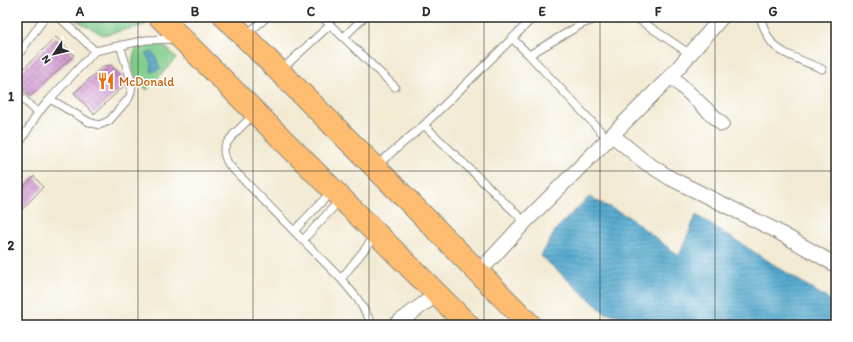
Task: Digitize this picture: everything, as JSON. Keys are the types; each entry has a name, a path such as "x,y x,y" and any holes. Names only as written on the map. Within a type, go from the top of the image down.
{"main road":[{"path":"160,17 468,325"},
{"path":"225,17 375,166 530,325"}],"street":[{"path":"479,272 526,222 671,76 722,17"},
{"path":"671,76 722,124"},
{"path":"610,137 670,178 773,229 836,265"},
{"path":"395,325 437,294"}],"lane":[{"path":"17,57 45,17"},
{"path":"59,17 95,51"},
{"path":"244,37 267,17"},
{"path":"322,17 395,87"},
{"path":"344,37 364,17"},
{"path":"375,166 424,125 534,17"},
{"path":"529,55 582,24 602,17"},
{"path":"635,17 690,54"},
{"path":"760,17 771,42 779,50 822,69"},
{"path":"279,72 330,25"},
{"path":"512,38 610,137"},
{"path":"17,147 38,113 95,51 146,40 182,39"},
{"path":"50,99 89,122 99,125 109,120 129,98 131,92 132,84 120,45"},
{"path":"17,93 38,113"},
{"path":"256,112 227,143 224,149 225,158 229,165 341,279 357,298 373,325"},
{"path":"424,125 526,222"},
{"path":"294,231 337,194"},
{"path":"303,240 337,194"},
{"path":"341,279 377,234"}],"green space":[{"path":"74,17 141,17 144,20 145,25 103,35 76,20"},
{"path":"144,43 158,44 164,47 176,58 147,90 136,77 133,67 133,57 137,48"}],"water":[{"path":"152,52 160,69 151,72 151,63 146,54"},
{"path":"589,197 629,217 679,256 696,215 836,304 836,325 630,325 622,316 605,313 541,256 557,228"}],"building":[{"path":"56,37 74,55 30,97 17,84 17,75"},
{"path":"111,65 123,77 126,84 94,114 74,93 103,66"},
{"path":"34,176 43,187 17,215 17,194"}],"place":[{"name":"McDonald","path":"106,81"}]}
